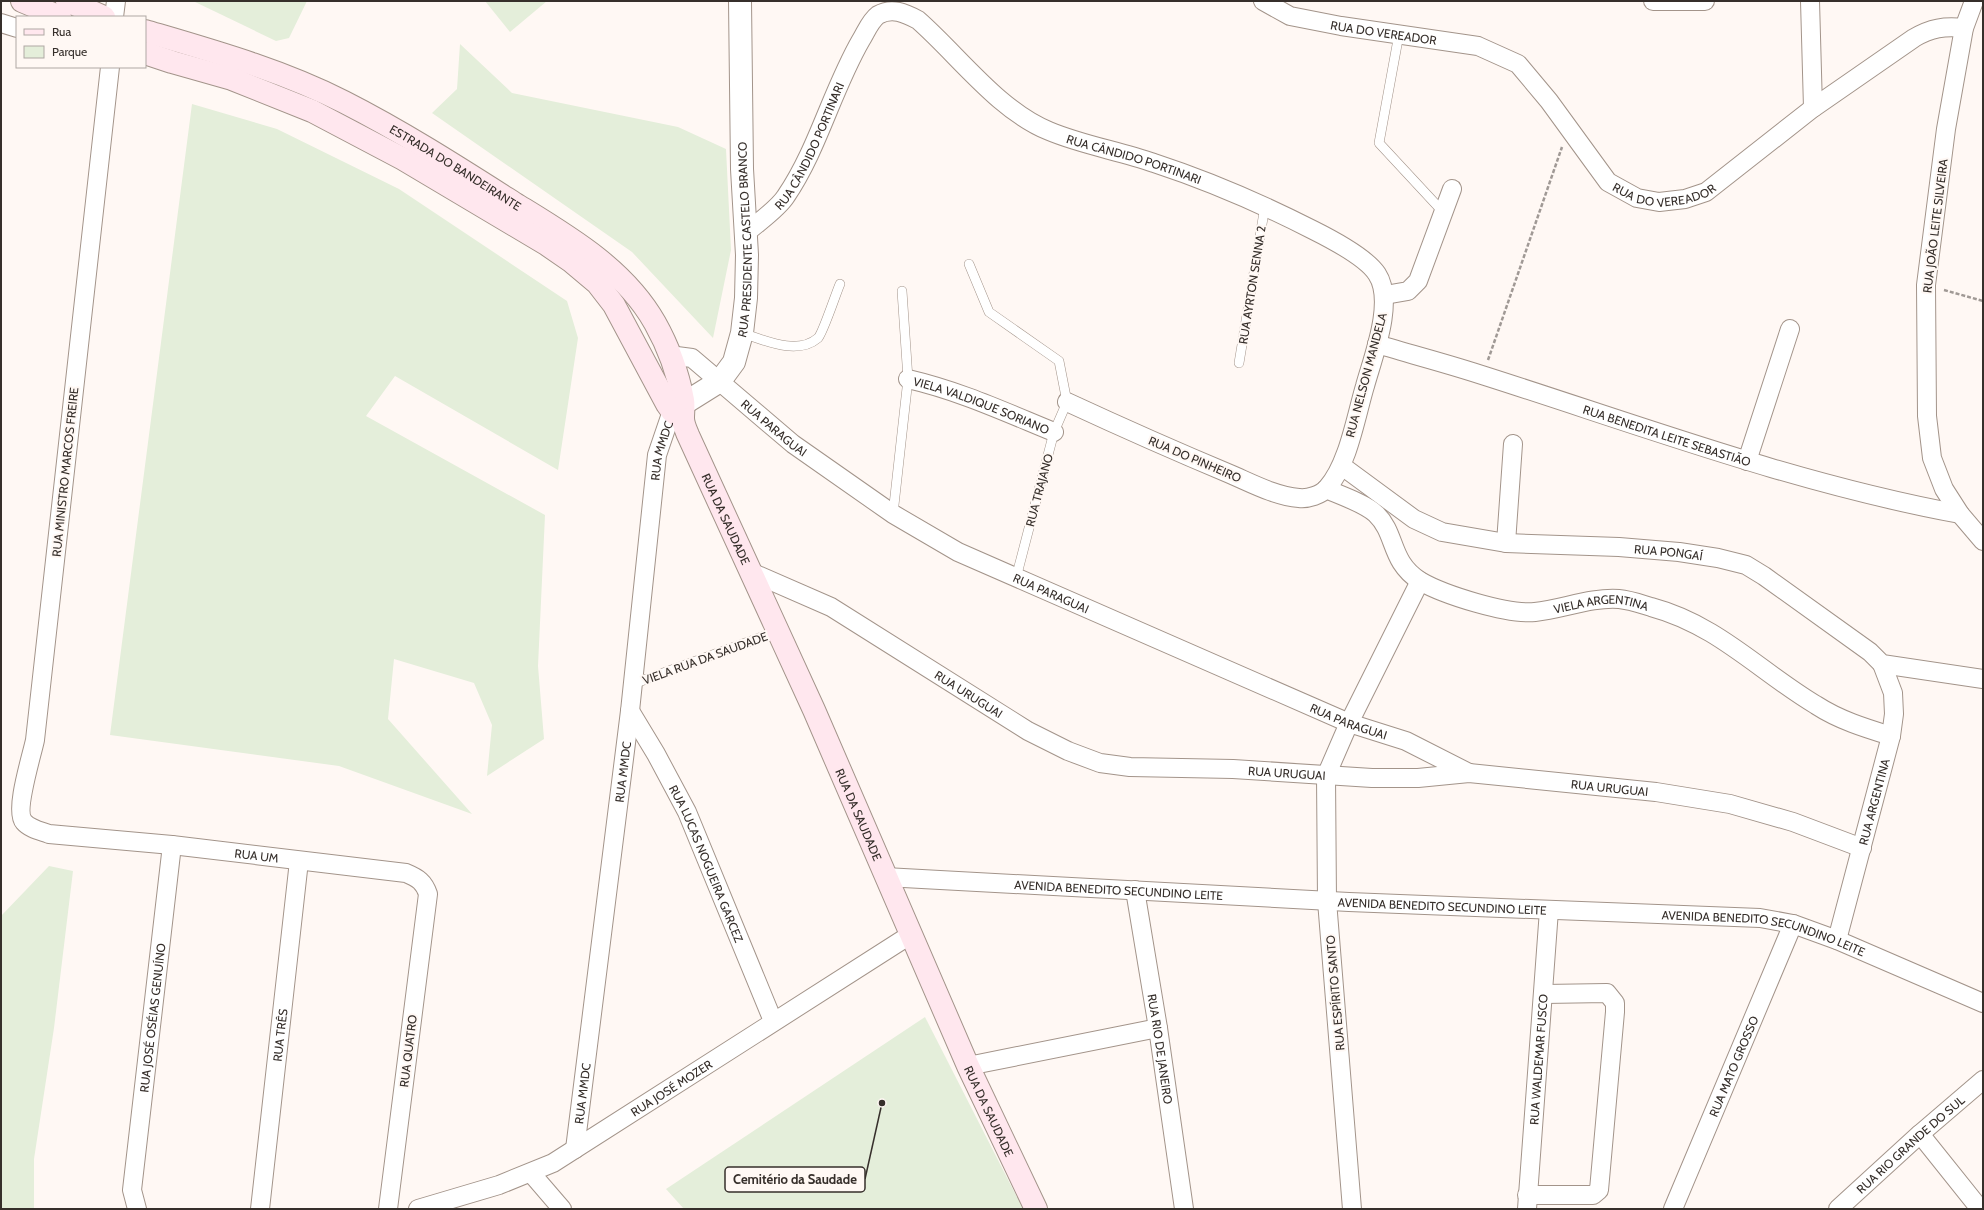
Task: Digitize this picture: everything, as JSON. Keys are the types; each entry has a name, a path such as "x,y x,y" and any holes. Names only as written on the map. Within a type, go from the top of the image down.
{"main road":[{"path":"22,1 58,16"},
{"path":"67,1 102,16"},
{"name":"ESTRADA DO BANDEIRANTE","path":"146,30 233,57 300,82 344,102 418,142 556,229 611,269 638,299 654,322 669,355 680,412"},
{"name":"ESTRADA DO BANDEIRANTE","path":"146,53 232,79 312,111 403,159 546,244 572,262 597,283 614,305 680,412"},
{"name":"RUA DA SAUDADE","path":"680,412 688,435 814,710 910,935 968,1066 1036,1209"}],"street":[{"path":"114,16 116,1"},
{"name":"RUA PRESIDENTE CASTELO BRANCO","path":"680,412 720,381 734,362 742,333 746,298 746,233 742,169 740,1"},
{"name":"RUA DO VEREADOR","path":"1263,1 1290,16 1341,26 1478,46 1518,64 1549,101 1608,182 1637,198 1659,202 1685,199 1706,192 1813,108 1929,29 1946,26 1964,28"},
{"path":"1653,1 1706,1"},
{"path":"1810,1 1813,108"},
{"name":"RUA JOÃO LEITE SILVEIRA","path":"1974,1 1964,28 1946,129 1926,285 1927,416 1932,458 1944,489 1960,514 1983,541"},
{"name":"RUA CÂNDIDO PORTINARI","path":"746,233 786,198 806,159 846,66 872,22 886,6 903,12 918,20 999,98 1024,117 1048,131 1198,177 1265,206 1336,241 1357,255 1377,274 1385,295"},
{"path":"1,23 16,28"},
{"path":"146,62 172,62"},
{"name":"RUA MINISTRO MARCOS FREIRE","path":"74,837 49,834 34,829 23,822 21,814 21,801 35,740 110,68"},
{"name":"RUA NELSON MANDELA","path":"1326,489 1342,466 1377,344 1384,312 1385,295 1408,291 1418,281 1452,189"},
{"path":"1747,461 1790,329"},
{"name":"RUA BENEDITA LEITE SEBASTIÃO","path":"1377,344 1483,375 1747,461 1901,503 1960,514"},
{"name":"RUA PARAGUAI","path":"669,355 692,358 793,444 893,514 958,552 1349,722 1406,741 1469,773"},
{"name":"VIELA VALDIQUE SORIANO","path":"908,379 943,387 969,396 1054,432"},
{"name":"RUA DO PINHEIRO","path":"1066,402 1158,444 1288,496 1302,498 1315,496 1326,489"},
{"name":"RUA MMDC","path":"575,1150 630,711 658,455 680,412"},
{"path":"1506,543 1513,444"},
{"name":"RUA PONGAÍ","path":"1342,466 1414,519 1442,532 1506,543 1619,547 1679,552 1718,558 1746,565 1764,576 1870,652 1882,664"},
{"name":"VIELA ARGENTINA","path":"1326,489 1376,513 1386,528 1393,548 1403,567 1420,581 1477,604 1502,610 1534,613 1588,601 1619,599 1652,607 1695,622 1733,646 1789,688 1816,706 1859,727 1891,736"},
{"name":"RUA URUGUAI","path":"753,574 831,607 1028,731 1068,752 1100,763 1130,767 1232,769 1326,776 1418,778 1469,773 1656,792 1730,804 1793,822 1862,848"},
{"path":"1326,776 1349,722 1420,581"},
{"path":"1882,664 1983,679"},
{"name":"RUA ARGENTINA","path":"1837,940 1891,736 1894,714 1893,693 1882,664"},
{"name":"RUA LUCAS NOGUEIRA GARCEZ","path":"630,711 656,754 687,812 773,1021"},
{"name":"RUA ESPÍRITO SANTO","path":"1326,776 1327,901 1352,1209"},
{"name":"RUA UM","path":"74,837 172,845 406,873 416,877 425,884 428,894"},
{"name":"RUA JOSÉ OSÉIAS GENUÍNO","path":"137,1209 132,1190 172,845"},
{"name":"RUA TRÊS","path":"260,1209 299,861"},
{"name":"AVENIDA BENEDITO SECUNDINO LEITE","path":"885,877 1327,901 1760,918 1794,924 1837,940 1983,1003"},
{"name":"RUA RIO DE JANEIRO","path":"1135,890 1158,1028 1184,1209"},
{"name":"RUA QUATRO","path":"388,1209 428,894"},
{"name":"RUA WALDEMAR FUSCO","path":"1527,1202 1544,994 1549,910"},
{"name":"RUA MATO GROSSO","path":"1673,1209 1794,924"},
{"name":"RUA JOSÉ MOZER","path":"418,1209 451,1204 553,1163 773,1021 910,935"},
{"path":"1527,1202 1592,1196 1600,1190 1616,1012 1615,1003 1607,994 1544,994"},
{"path":"968,1066 1158,1028"},
{"name":"RUA RIO GRANDE DO SUL","path":"1838,1209 1920,1134 1983,1080"},
{"path":"1920,1134 1980,1209"},
{"path":"531,1173 562,1209"}],"lane":[{"path":"1399,34 1379,142 1444,213"},
{"name":"RUA AYRTON SENNA 2","path":"1239,363 1265,206"},
{"path":"969,264 989,312 1059,361 1066,402"},
{"path":"742,333 778,344 804,346 819,338 840,284"},
{"path":"893,514 908,379 902,291"},
{"name":"RUA TRAJANO","path":"1016,578 1054,432 1066,402"},
{"name":"VIELA RUA DA SAUDADE","path":"633,684 778,631"}],"path":[{"path":"1483,375 1568,127"},
{"path":"1926,285 1983,301"}],"green space":[{"path":"193,1 307,1 289,38 276,41"},
{"path":"485,1 547,1 510,32"},
{"path":"460,44 512,93 678,127 726,149 731,250 713,338 632,252 432,113 457,89"},
{"path":"192,104 277,129 399,189 567,301 578,338 558,470 395,376 366,416 545,515 538,666 544,739 487,776 492,725 474,683 394,659 388,719 472,814 339,766 110,735"},
{"path":"49,866 73,871 54,1028 34,1159 34,1209 1,1209 1,916"},
{"path":"925,1017 1023,1209 684,1209 666,1189"}],"place":[{"name":"Cemitério da Saudade","path":"882,1103"}]}
